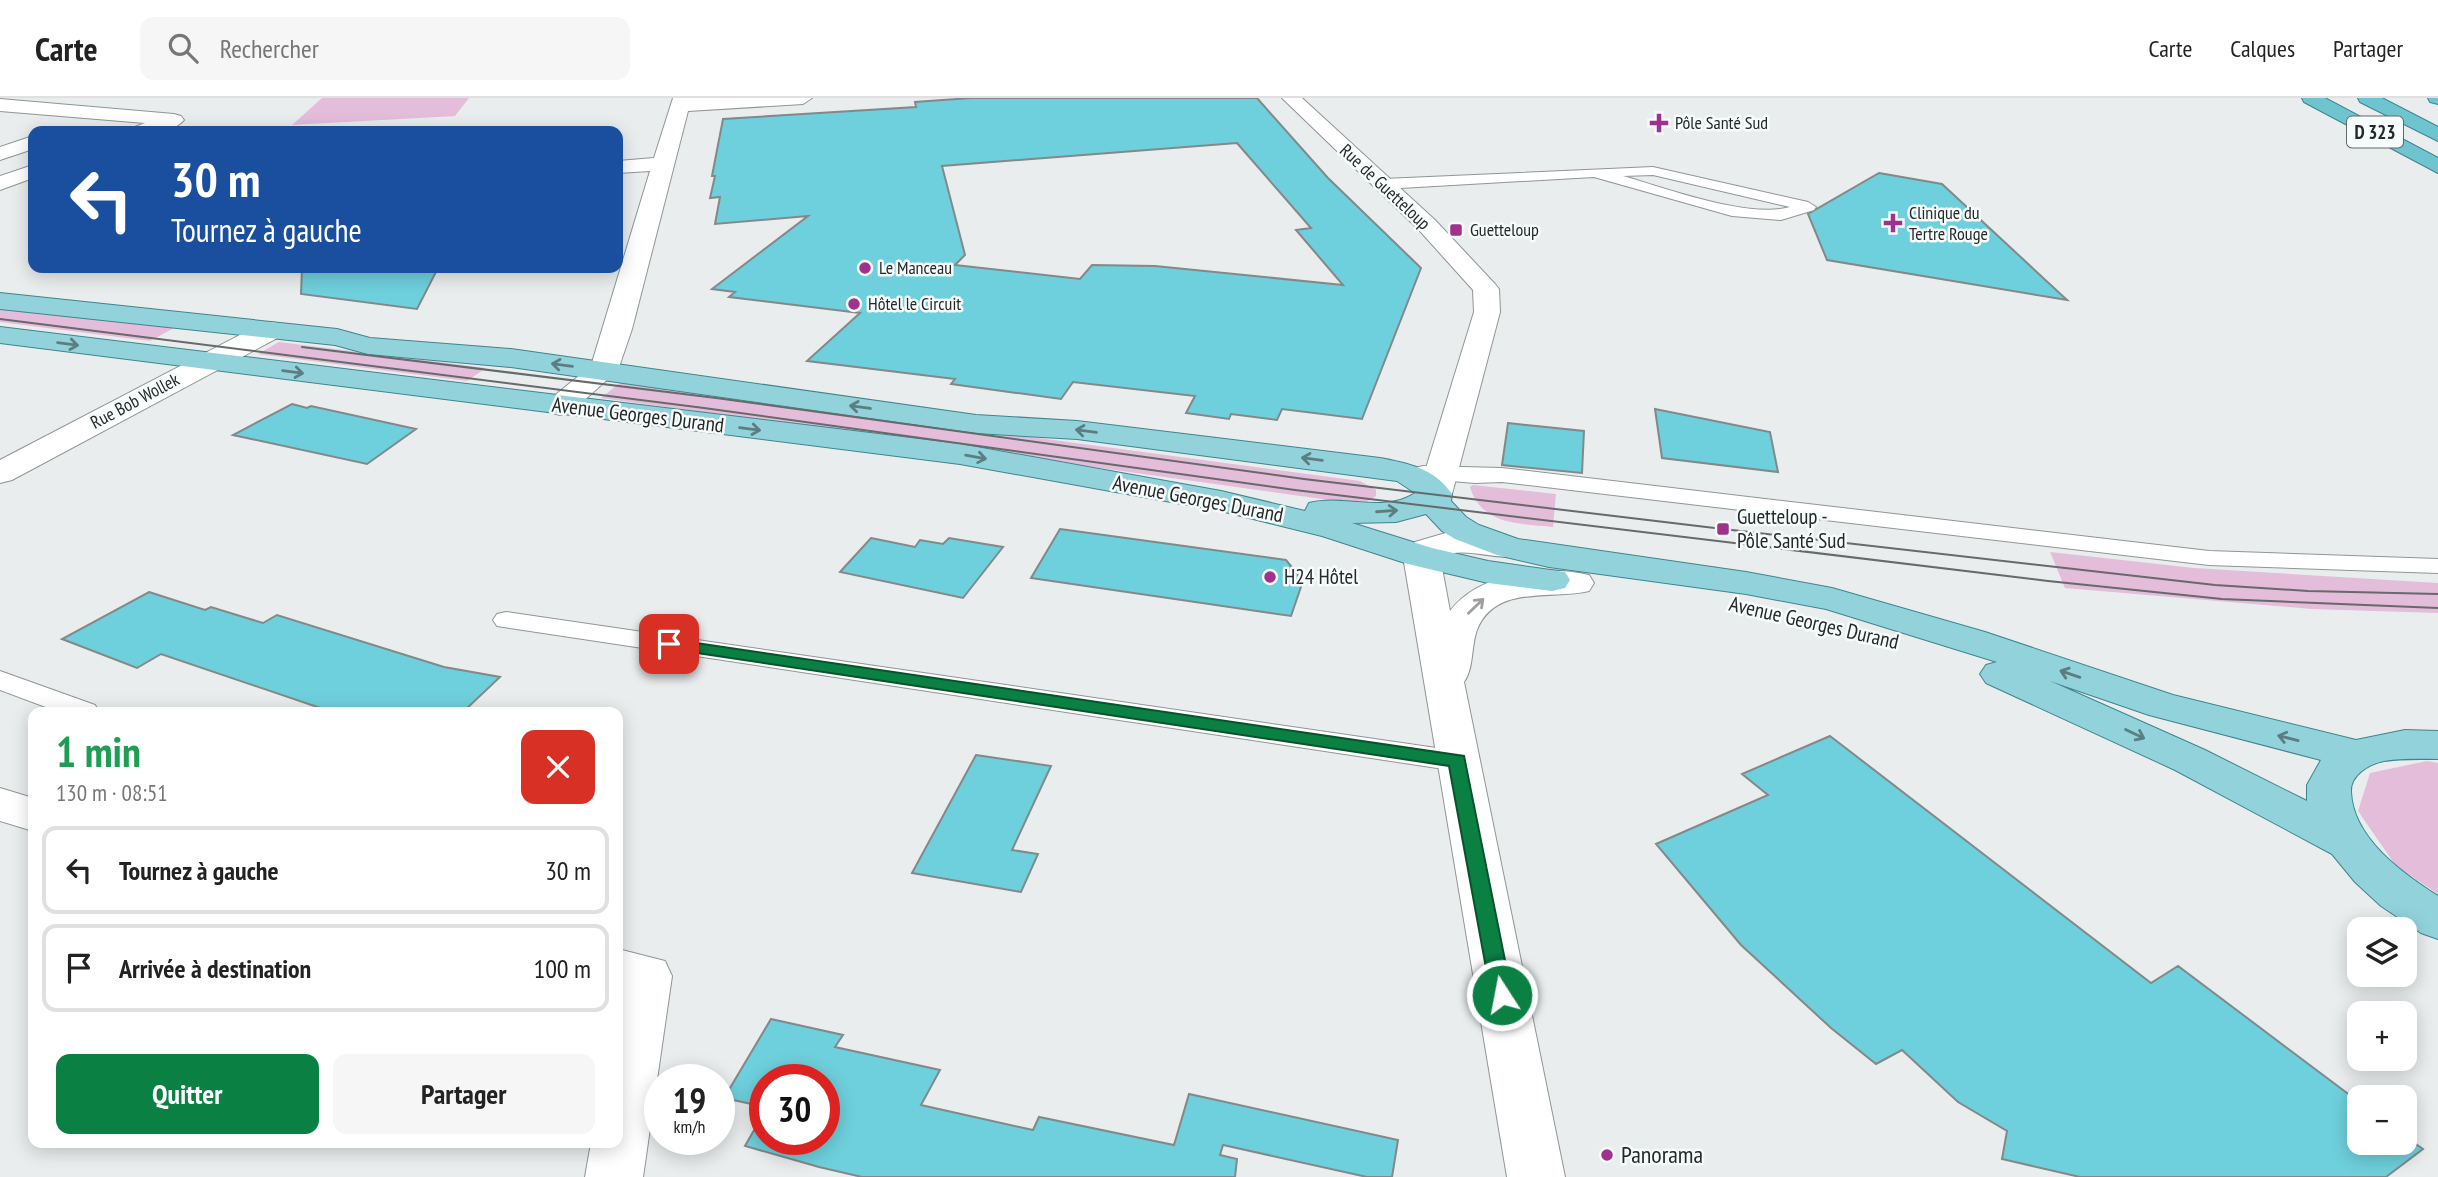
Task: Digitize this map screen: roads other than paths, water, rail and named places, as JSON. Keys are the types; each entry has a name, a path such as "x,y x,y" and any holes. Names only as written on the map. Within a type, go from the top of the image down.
{"highway":[{"name":"D 323","path":"2311,98 2438,167"},
{"name":"D 323","path":"2367,98 2438,135"}],"main road":[{"name":"Avenue Georges Durand","path":"0,300 337,337 380,348 426,354 481,355 604,370 976,424 1077,430 1380,468 1437,484 1435,504 1454,524 1467,532 1509,548 1746,583 1832,599 1971,640 2163,706 2355,754"},
{"name":"Avenue Georges Durand","path":"0,335 960,454 1221,501 1333,528 1421,556 1488,572 1755,605 1859,628 1996,673 2190,760 2347,842"},
{"path":"1221,501 1343,512 1375,512 1420,505 1437,484"},
{"path":"2438,745 2391,744 2355,754 2336,768 2328,784 2327,798 2347,842 2379,877 2438,920"}],"street":[{"path":"75,126 145,98"},
{"path":"560,406 604,370 618,329 681,102 803,98"},
{"name":"Rue de Guetteloup","path":"1291,98 1427,225 1486,289 1487,312 1437,484"},
{"path":"0,105 174,120 157,126"},
{"path":"0,154 28,144"},
{"path":"623,167 664,164"},
{"path":"0,183 28,173"},
{"name":"Rue Bob Wollek","path":"0,473 271,330"},
{"path":"1380,468 1424,460 1441,451 1451,438"},
{"path":"1509,548 1443,543 1431,547 1421,556 1536,1177"},
{"path":"1447,691 1453,642 1465,618 1480,602 1504,587 1576,583"},
{"path":"0,804 28,813"},
{"path":"623,970 648,976 623,1124"},
{"path":"614,1177 619,1148"}],"lane":[{"path":"1383,184 1594,173 1653,171 1808,207 1781,215 1732,211 1594,173"},
{"path":"1437,484 1502,475 2209,558 2438,566"},
{"path":"506,620 1457,761"},
{"path":"0,680 72,707"}],"tram line":[{"path":"0,319 704,408 1295,490 2048,581 2222,599 2438,608"},
{"path":"302,347 716,398 1304,479 1723,529 2215,585 2308,591 2438,594"}],"place":[{"name":"Pôle Santé Sud","path":"1659,123"},
{"name":"Clinique du Tertre Rouge","path":"1893,223"},
{"name":"Guetteloup","path":"1456,230"},
{"name":"Le Manceau","path":"865,268"},
{"name":"Hôtel le Circuit","path":"854,304"},
{"name":"Guetteloup - Pôle Santé Sud","path":"1723,529"},
{"name":"H24 Hôtel","path":"1270,577"},
{"name":"Panorama","path":"1607,1155"}]}
